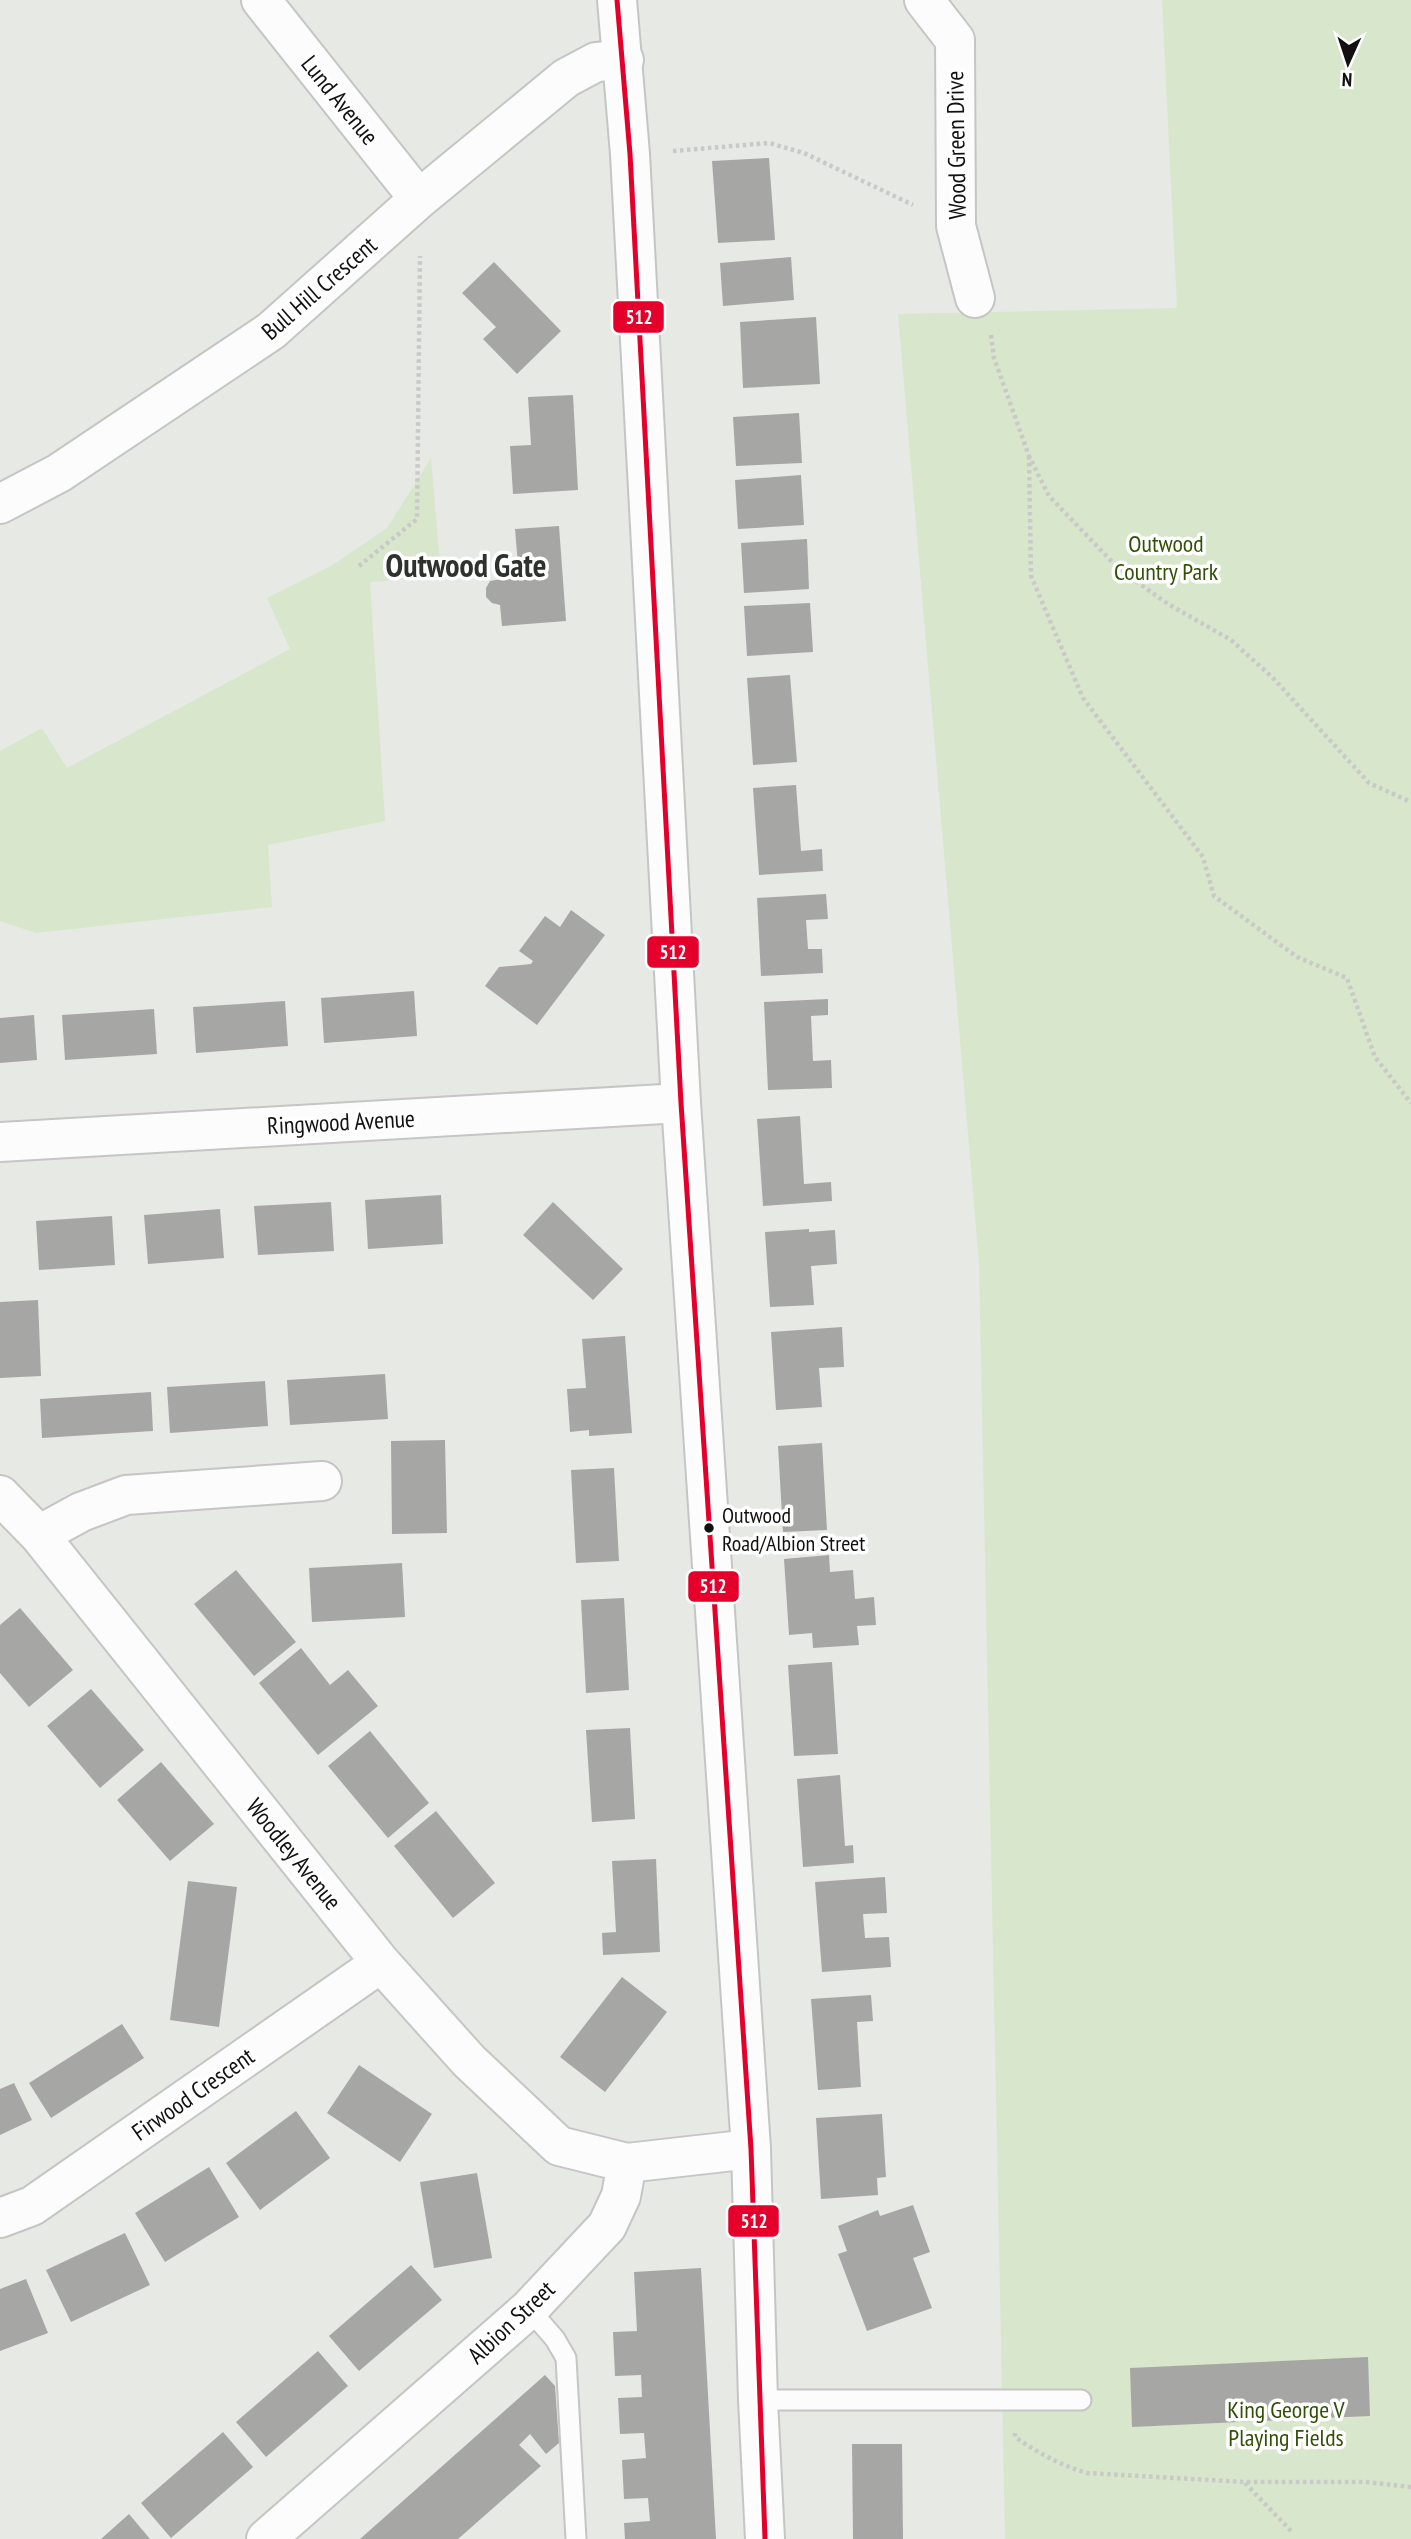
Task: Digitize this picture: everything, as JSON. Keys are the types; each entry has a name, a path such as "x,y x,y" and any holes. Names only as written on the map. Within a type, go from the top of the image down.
{"street":[{"name":"Lund Avenue","path":"261,0 407,210"},
{"path":"617,0 630,154 681,1103 751,2149 765,2539"},
{"name":"Wood Green Drive","path":"924,0 955,40 956,226 975,299"},
{"name":"Bull Hill Crescent","path":"0,504 59,473 271,331 407,210 566,78 596,62 624,60"},
{"name":"Ringwood Avenue","path":"0,1142 681,1103"},
{"path":"38,1535 81,1512 126,1495 323,1481"},
{"name":"Woodley Avenue","path":"0,1495 38,1535 382,1963 469,2061 559,2146 627,2163"},
{"name":"Firwood Crescent","path":"0,2218 32,2206 382,1963"},
{"path":"627,2163 751,2149"},
{"name":"Albion Street","path":"266,2539 529,2309 607,2226 621,2196 627,2163"}],"lane":[{"path":"529,2309 555,2339 566,2358 576,2539"},
{"path":"758,2400 1081,2400"}],"path":[{"path":"630,154 769,143 804,153 956,226"},
{"path":"359,566 417,519 420,252 407,210"},
{"path":"975,299 976,312 989,322 995,358 1029,456 1049,496 1119,569 1168,604 1231,640 1273,678 1369,783 1411,802"},
{"path":"1029,456 1031,576 1083,698 1203,857 1214,896 1297,957 1347,978 1375,1057 1411,1103"},
{"path":"1015,2400 1015,2437 1063,2466 1087,2473 1244,2482 1365,2482 1411,2487"},
{"path":"1244,2482 1292,2532"}],"green space":[{"name":"Outwood Country Park","path":"1162,0 1411,0 1411,2539 1005,2539 979,1263 898,314 1177,308"},
{"path":"431,458 441,576 370,582 385,821 268,845 272,907 36,933 0,921 0,751 42,728 67,768 290,649 267,598 331,566 387,528"}],"building":[{"path":"769,158 775,240 718,243 712,161"},
{"path":"791,257 794,300 723,306 720,263"},
{"path":"494,262 561,331 517,374 483,339 496,327 462,293"},
{"path":"816,317 820,384 743,388 740,322"},
{"path":"573,395 578,490 513,494 510,446 531,445 528,397"},
{"path":"799,413 802,463 736,466 733,417"},
{"path":"801,475 804,525 738,529 735,480"},
{"path":"559,526 566,621 502,626 500,605 492,603 486,597 486,588 490,581 519,576 515,529"},
{"path":"807,539 809,589 744,593 741,543"},
{"path":"810,603 813,652 747,656 744,606"},
{"path":"790,675 797,762 753,765 747,678"},
{"path":"796,785 801,851 822,849 823,871 759,875 753,788"},
{"path":"826,894 828,919 806,920 808,949 822,949 823,973 761,976 757,898"},
{"path":"571,910 605,935 537,1025 485,986 499,967 531,964 533,961 519,951 545,916 560,927"},
{"path":"414,991 417,1036 324,1043 321,998"},
{"path":"828,999 828,1015 811,1016 813,1061 831,1060 832,1088 768,1090 764,1002"},
{"path":"285,1001 288,1046 196,1053 193,1007"},
{"path":"154,1009 157,1054 65,1060 62,1015"},
{"path":"34,1015 37,1060 0,1063 0,1018"},
{"path":"800,1116 804,1184 831,1182 832,1201 763,1206 757,1119"},
{"path":"441,1195 443,1244 368,1249 365,1200"},
{"path":"331,1202 334,1251 258,1255 254,1206"},
{"path":"553,1202 623,1269 593,1300 523,1235"},
{"path":"220,1209 224,1258 148,1264 144,1215"},
{"path":"112,1216 115,1265 39,1270 36,1221"},
{"path":"809,1229 809,1232 835,1230 837,1264 811,1266 814,1305 770,1307 765,1232"},
{"path":"38,1300 41,1376 0,1378 0,1302"},
{"path":"842,1327 844,1367 819,1368 822,1407 776,1410 771,1332"},
{"path":"625,1336 632,1433 589,1436 589,1430 570,1432 567,1389 586,1388 582,1339"},
{"path":"385,1374 388,1419 290,1425 287,1380"},
{"path":"265,1381 268,1426 170,1433 167,1387"},
{"path":"151,1392 153,1431 42,1438 40,1399"},
{"path":"445,1440 447,1533 392,1534 391,1441"},
{"path":"822,1443 827,1530 783,1532 778,1446"},
{"path":"614,1468 619,1561 576,1563 571,1470"},
{"path":"829,1555 830,1572 853,1570 855,1599 874,1597 876,1625 857,1626 859,1645 813,1648 812,1633 789,1635 784,1559"},
{"path":"402,1563 405,1617 312,1622 309,1568"},
{"path":"236,1570 296,1642 254,1676 194,1604"},
{"path":"624,1598 629,1690 586,1693 581,1600"},
{"path":"20,1608 73,1670 29,1707 0,1673 0,1625"},
{"path":"301,1648 330,1685 348,1670 378,1706 318,1755 259,1683"},
{"path":"832,1662 838,1754 794,1756 788,1665"},
{"path":"91,1689 144,1750 100,1788 47,1726"},
{"path":"630,1728 635,1819 592,1822 586,1730"},
{"path":"370,1731 429,1803 388,1838 328,1766"},
{"path":"161,1762 214,1824 170,1861 117,1800"},
{"path":"840,1775 845,1846 853,1845 854,1863 803,1867 797,1779"},
{"path":"436,1811 495,1883 453,1918 394,1846"},
{"path":"656,1859 660,1952 603,1955 602,1933 616,1932 612,1861"},
{"path":"885,1877 887,1913 863,1914 865,1938 889,1937 891,1967 822,1972 815,1882"},
{"path":"188,1881 237,1887 219,2027 170,2020"},
{"path":"622,1977 667,2012 605,2092 560,2057"},
{"path":"871,1995 873,2021 857,2022 861,2087 818,2090 811,1999"},
{"path":"122,2024 144,2058 51,2118 29,2083"},
{"path":"359,2065 432,2114 400,2162 327,2113"},
{"path":"14,2083 32,2120 0,2135 0,2089"},
{"path":"296,2111 330,2158 260,2210 226,2163"},
{"path":"882,2114 886,2177 877,2178 878,2195 821,2199 816,2118"},
{"path":"209,2167 239,2217 165,2262 135,2213"},
{"path":"477,2173 492,2258 434,2268 420,2182"},
{"path":"913,2205 930,2252 913,2258 932,2308 867,2331 838,2254 847,2251 838,2226 878,2210 880,2216"},
{"path":"125,2233 150,2285 71,2322 46,2270"},
{"path":"411,2265 442,2300 359,2371 329,2336"},
{"path":"701,2268 716,2539 625,2539 624,2523 650,2521 648,2498 624,2499 622,2460 646,2458 644,2433 620,2434 618,2398 642,2397 641,2375 615,2376 613,2332 637,2331 634,2272"},
{"path":"26,2279 48,2333 0,2351 0,2289"},
{"path":"318,2351 348,2386 266,2457 236,2422"},
{"path":"1368,2357 1370,2416 1132,2427 1130,2368"},
{"path":"545,2375 555,2386 559,2443 546,2454 530,2434 519,2445 541,2466 458,2539 360,2539"},
{"path":"223,2432 253,2467 171,2538 141,2503"},
{"path":"852,2444 902,2444 903,2539 853,2539"},
{"path":"129,2514 150,2539 101,2539"}],"transit line":[{"name":"512","path":"617,0 630,154 681,1103 751,2149 765,2539"}],"place":[{"name":"Outwood Road/Albion Street","path":"709,1528"}],"district":[{"name":"Outwood Gate","path":"466,565"}],"park label":[{"name":"King George V Playing Fields","path":"1286,2423"}]}
